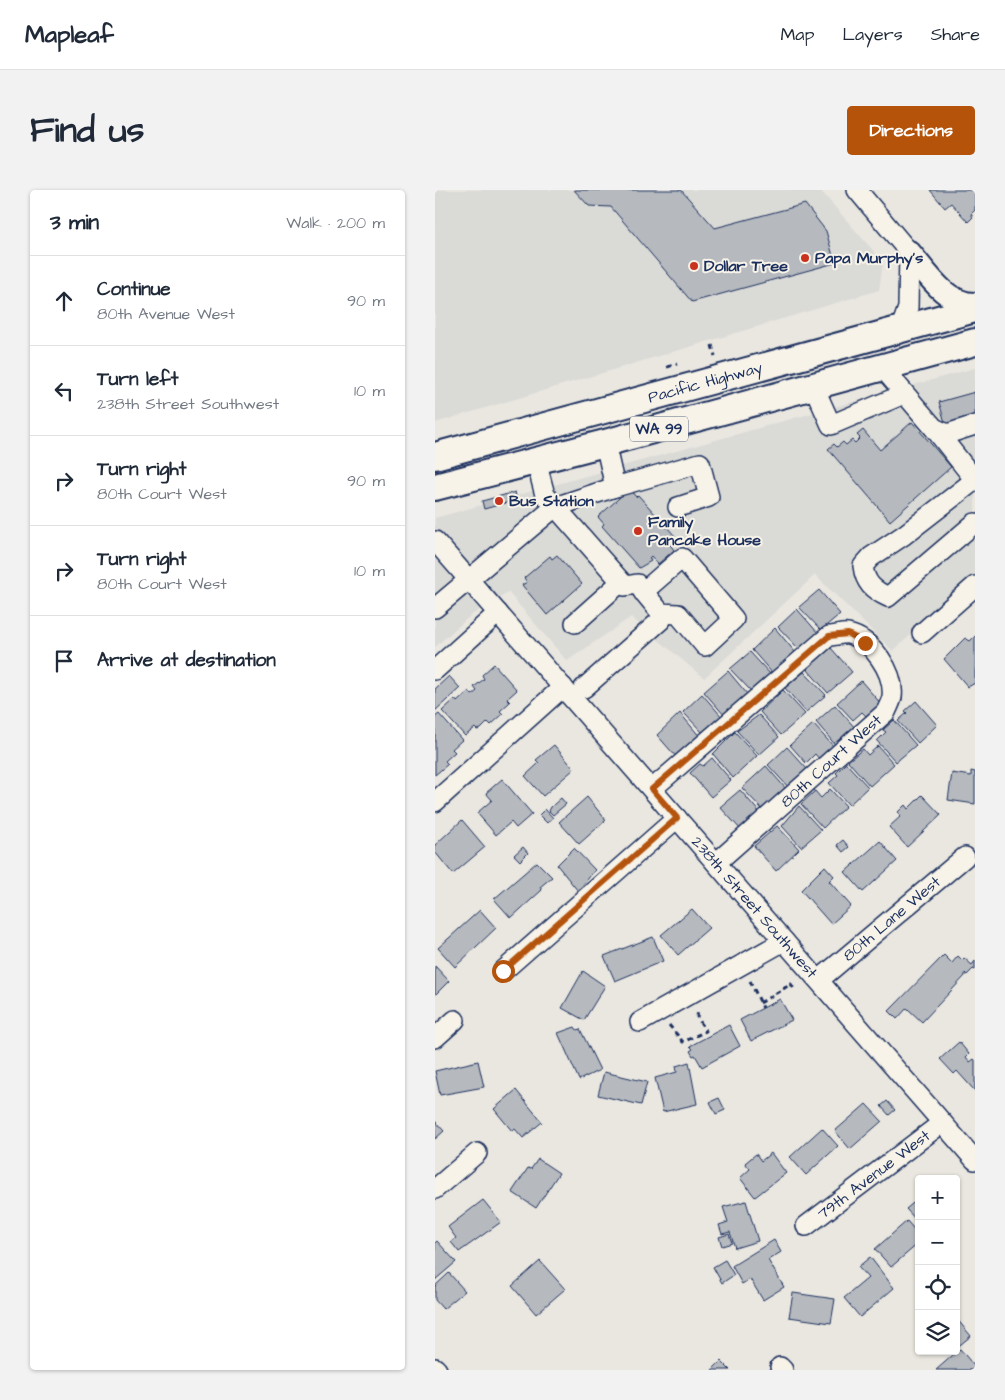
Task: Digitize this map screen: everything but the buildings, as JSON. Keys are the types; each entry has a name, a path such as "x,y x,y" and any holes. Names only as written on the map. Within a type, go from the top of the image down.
{"highway":[{"name":"Pacific Highway","path":"435,456 975,309"},
{"name":"Pacific Highway","path":"435,487 605,444 975,342"}],"main road":[{"path":"909,252 950,298 965,304 975,304"}],"street":[{"path":"857,190 909,252 908,308 901,328"},
{"path":"881,367 934,428 975,480 904,535 871,557 863,566 864,577 875,590 888,597 975,523"},
{"path":"814,387 831,425 904,394"},
{"path":"934,428 947,434 975,425"},
{"path":"605,444 615,487"},
{"path":"537,461 545,495 621,582 625,586 637,584 661,613 661,620 584,688"},
{"path":"435,608 555,507 615,487 700,463 709,497 679,507"},
{"name":"238th Street Southwest","path":"435,541 975,1160"},
{"path":"643,592 682,558 734,619 705,646 678,614 661,613"},
{"path":"575,623 621,582"},
{"path":"922,632 975,586"},
{"path":"435,670 498,613"},
{"name":"80th Court West","path":"652,789 829,636 848,634 865,643 879,657 890,676 892,697 887,712 716,863"},
{"path":"435,802 563,687"},
{"path":"503,971 677,818"},
{"name":"80th Lane West","path":"819,980 965,857"},
{"path":"640,1022 785,941"},
{"path":"435,1038 455,1020"},
{"name":"79th Avenue West","path":"806,1226 942,1123"},
{"path":"435,1189 477,1153"}],"path":[{"path":"712,345 715,356"},
{"path":"667,367 677,364"},
{"path":"746,974 763,1008"},
{"path":"761,1003 791,984 794,989"},
{"path":"667,1021 683,1042 706,1031 697,1017 699,1007"}],"shaded area":[{"path":"435,190 820,190 883,262 879,290 435,423"},
{"path":"975,368 975,576 893,651 815,575 704,678 631,617 567,661 508,592 470,616 435,647 435,518"}],"place":[{"name":"Papa Murphy's","path":"805,258"},
{"name":"Dollar Tree","path":"694,266"},
{"name":"Bus Station","path":"499,501"},
{"name":"Family Pancake House","path":"638,531"}],"route":[{"path":"503,971 677,818 652,789 829,636 848,634 865,643"}]}
